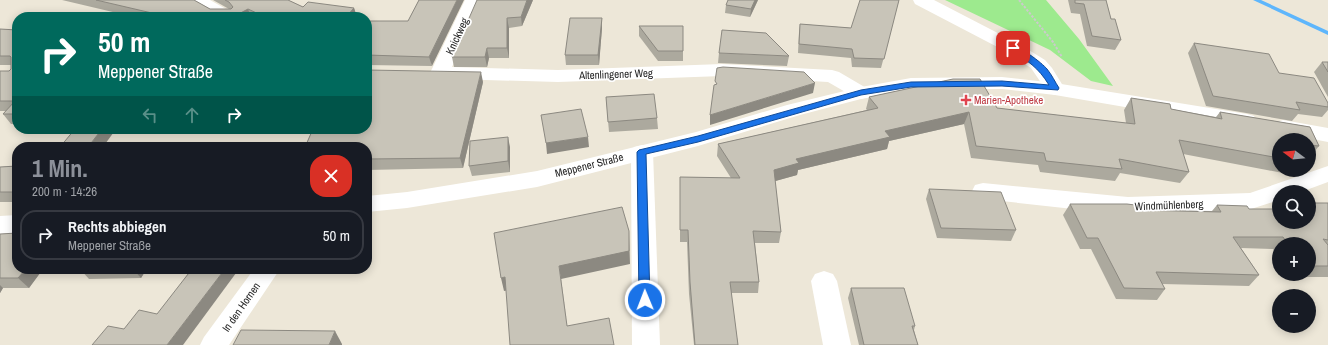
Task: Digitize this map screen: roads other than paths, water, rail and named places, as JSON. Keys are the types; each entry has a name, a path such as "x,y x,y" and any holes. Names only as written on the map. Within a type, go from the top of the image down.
{"street":[{"path":"198,0 218,12"},
{"name":"Knickweg","path":"433,73 473,0"},
{"path":"921,0 1013,48 1038,64 1055,88"},
{"name":"Altenlingener Weg","path":"433,73 558,76 722,70 832,76 861,93"},
{"name":"Meppener Straße","path":"372,204 407,200 537,179 698,139 861,93 911,84 1002,84 1055,88 1328,135"},
{"path":"642,152 646,345"},
{"name":"Windmühlenberg","path":"983,191 1128,206 1251,201 1328,174"},
{"path":"0,225 12,224"},
{"name":"In den Hornen","path":"214,345 264,274"},
{"path":"824,281 837,345"}],"waterway":[{"path":"1256,0 1328,33"}],"place":[{"name":"Marien-Apotheke","path":"966,100"}]}
